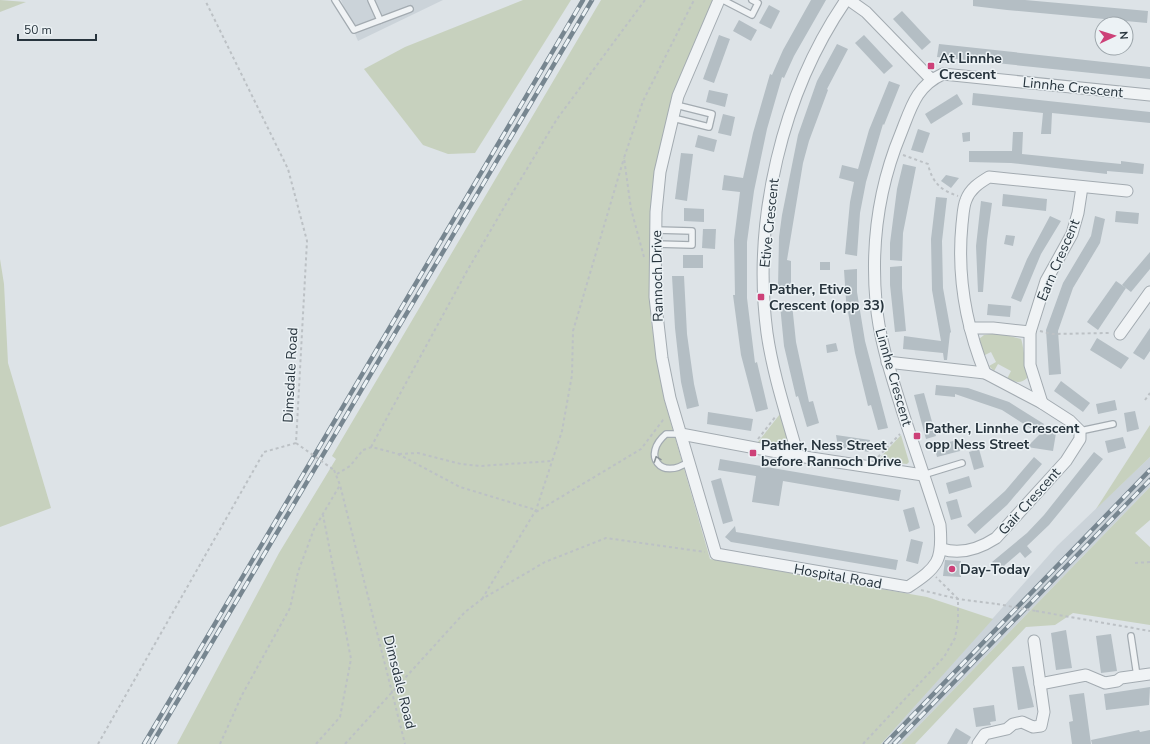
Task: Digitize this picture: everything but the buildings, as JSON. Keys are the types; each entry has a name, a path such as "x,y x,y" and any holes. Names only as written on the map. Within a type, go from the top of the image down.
{"street":[{"name":"Rannoch Drive","path":"716,554 675,418 662,358 657,318 656,230 657,188 678,96 718,0"},
{"name":"Etive Crescent","path":"798,456 784,406 767,334 763,292 769,204 772,182 790,112 830,23 846,0"},
{"path":"849,0 866,12 931,79"},
{"name":"Linnhe Crescent","path":"942,549 940,525 887,362 876,302 874,265 877,224 885,176 893,152 918,92 931,79 943,74 1150,95"},
{"path":"985,373 975,349 962,289 960,247 966,199 978,184 989,177 1127,191"},
{"name":"Earn Crescent","path":"1042,403 1030,365 1031,331 1046,281 1072,234 1078,214 1082,187"},
{"path":"1120,334 1150,292"},
{"path":"970,328 1031,331"},
{"path":"887,362 985,373 1042,403 1070,421 1080,430"},
{"name":"Gair Crescent","path":"942,549 952,552 972,550 984,546 996,538 1066,461 1080,439 1080,430"},
{"path":"680,434 798,456 924,475"},
{"path":"908,587 931,572 942,549"},
{"name":"Hospital Road","path":"716,554 908,587"},
{"path":"978,744 985,734 1007,729 1012,724 1022,722 1033,727 1041,726 1044,712 1034,641"},
{"path":"1040,684 1086,675 1105,684 1150,674"}],"lane":[{"path":"335,0 354,30 410,9"},
{"path":"371,0 380,20"},
{"path":"723,0 752,15 758,3 752,0"},
{"path":"673,118 709,127 712,114 676,105"},
{"path":"656,230 692,231 692,245 656,244"},
{"path":"1080,430 1113,424"},
{"path":"680,434 666,434 657,441 654,449 656,459 662,468 673,470 688,462"},
{"path":"924,475 962,463"},
{"path":"1131,636 1137,676"}],"path":[{"name":"Dimsdale Road","path":"205,0 288,169 308,241 296,443 334,470 337,474 405,744"},
{"path":"371,447 467,271 557,120 645,0"},
{"path":"482,599 535,512 562,431 572,375 573,331 624,158 643,101 694,0"},
{"path":"893,152 928,164 933,181 949,193 966,199"},
{"path":"624,158 631,209 645,260"},
{"path":"1031,331 1052,334 1120,334"},
{"path":"1145,400 1150,393"},
{"path":"751,448 784,406"},
{"path":"337,474 350,466 363,450 371,447 398,454 460,487 535,512 641,449 663,420 675,418"},
{"path":"869,467 908,426"},
{"path":"98,744 264,452 296,443"},
{"path":"398,454 418,453 460,464 480,466 552,461"},
{"path":"220,744 242,695 290,608 298,572 314,529 340,485"},
{"path":"316,744 340,717 351,659 323,514"},
{"path":"345,744 392,690 465,612 482,599 545,562 606,538 716,554"},
{"path":"1135,563 1150,562"},
{"path":"863,744 944,657 955,638 958,621 958,599 931,572"},
{"path":"908,587 958,599 1036,610 1150,631"}],"shaded area":[{"path":"341,0 443,0 358,41"},
{"path":"1150,457 1150,487 901,744 881,744 1057,546"}],"green space":[{"path":"0,0 26,2 0,12"},
{"path":"523,0 571,0 475,153 448,154 423,145 364,69 405,47"},
{"path":"601,0 714,0 672,96 652,188 650,250 651,321 664,399 710,559 927,597 993,619 881,744 177,744 279,553 336,459 332,456"},
{"path":"0,259 4,284 8,363 51,508 0,527"},
{"path":"998,333 1021,339 1027,375 1025,380 1018,382 1007,379 1011,371 998,364 994,371 989,366 996,362 991,352 983,356 979,339 984,335"},
{"path":"780,414 788,442 786,446 758,442"},
{"path":"1150,425 1150,457 1096,509"},
{"path":"901,435 909,462 907,464 877,461"},
{"path":"1150,487 1150,520 1135,533 1150,547 1150,625 1073,613 1055,625 1026,627 915,744 901,744"}],"railway":[{"path":"144,744 583,0"},
{"path":"152,744 592,0"},
{"path":"885,744 1150,470"},
{"path":"894,744 1150,480"}],"place":[{"name":"At Linnhe Crescent","path":"931,66"},
{"name":"Pather, Etive Crescent (opp 33)","path":"761,297"},
{"name":"Pather, Linnhe Crescent opp Ness Street","path":"917,436"},
{"name":"Pather, Ness Street before Rannoch Drive","path":"753,453"},
{"name":"Day-Today","path":"952,569"}]}
